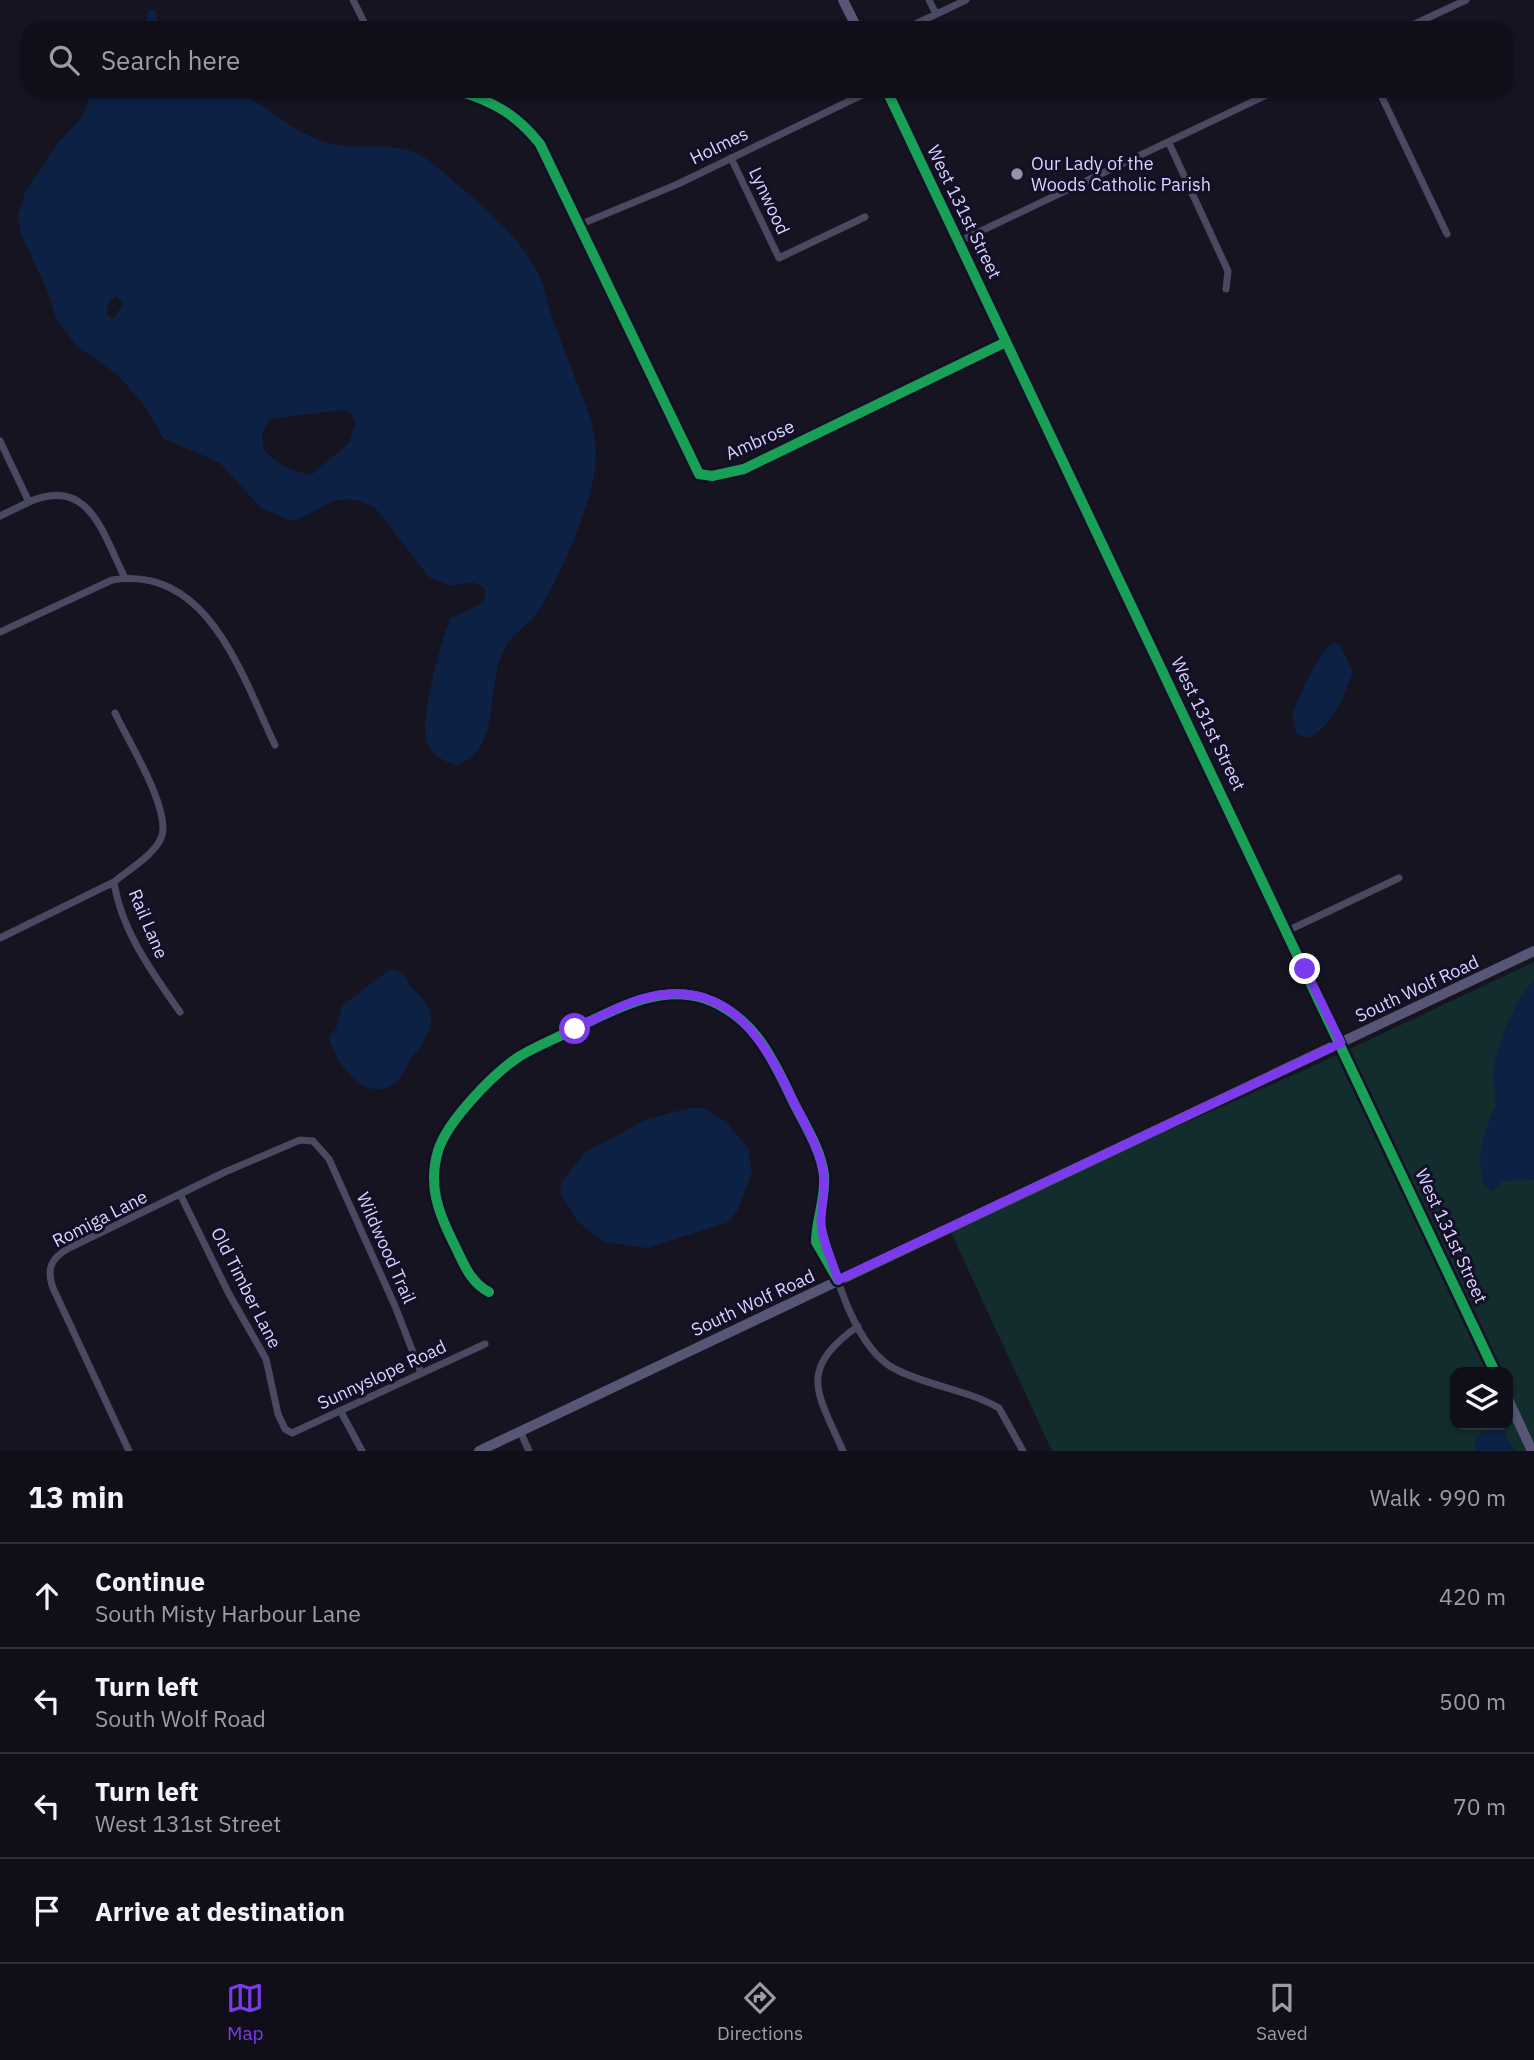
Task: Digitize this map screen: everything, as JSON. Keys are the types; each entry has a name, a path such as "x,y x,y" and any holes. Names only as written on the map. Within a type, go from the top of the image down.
{"street":[{"path":"353,0 364,21"},
{"path":"843,0 854,21"},
{"path":"929,0 936,14"},
{"path":"922,21 965,0"},
{"path":"1421,21 1463,1"},
{"name":"Ambrose","path":"483,98 502,107 531,132 540,144 695,470 705,475 744,469 1006,342"},
{"name":"Holmes","path":"579,225 731,158 855,98"},
{"name":"West 131st Street","path":"890,98 1493,1367"},
{"path":"960,241 1261,98"},
{"path":"1382,98 1447,233"},
{"path":"1169,143 1228,271 1226,289"},
{"name":"Lynwood","path":"731,158 779,258 865,217"},
{"path":"0,441 29,502"},
{"path":"0,516 48,494 62,494 86,505 125,578"},
{"path":"0,632 98,586 125,578 163,583 197,606 229,649 275,745"},
{"path":"114,882 158,844 163,827 155,794 115,713"},
{"path":"1287,931 1399,878"},
{"name":"Rail Lane","path":"0,938 114,882 136,942 151,971 180,1012"},
{"name":"South Wolf Road","path":"479,1451 1534,951"},
{"path":"489,1292 475,1283 470,1275 437,1206 433,1172 443,1139 478,1096 520,1056 625,1005 654,996 688,995 713,1002 737,1015 764,1043 822,1165 824,1190 820,1220 838,1280 869,1346 884,1363 999,1408 1023,1451"},
{"name":"Romiga Lane","path":"129,1451 53,1288 49,1268 53,1260 69,1248 181,1196 219,1175 300,1140 313,1141"},
{"name":"Wildwood Trail","path":"313,1141 329,1159 395,1306 421,1373"},
{"name":"Old Timber Lane","path":"181,1196 229,1294 262,1350 278,1415 285,1429 292,1433"},
{"path":"843,1451 821,1400 818,1377 828,1350 858,1326"},
{"name":"Sunnyslope Road","path":"292,1433 485,1344"},
{"path":"1513,1410 1532,1451"},
{"path":"341,1412 362,1451"},
{"path":"520,1432 529,1451"}],"green space":[{"path":"1534,962 1534,1451 1052,1451 949,1228 1322,1062"}],"water":[{"path":"149,10 155,10 158,21 146,21"},
{"path":"89,98 250,98 296,129 320,140 345,146 403,149 425,158 499,222 530,259 541,279 550,311 590,417 595,441 595,467 581,522 554,584 536,614 510,640 501,655 488,727 482,743 472,756 457,765 433,753 426,738 426,712 450,619 483,602 486,591 482,586 471,582 451,586 430,578 375,508 350,499 340,500 292,521 261,508 220,463 163,438 146,408 119,376 75,344 56,318 49,295 20,232 18,216 25,192 58,143 81,118","holes":["116,296 123,303 114,319 106,314 109,301","342,410 350,413 356,422 349,443 311,475 280,463 265,450 263,431 270,419"]},
{"path":"1333,643 1340,645 1353,672 1330,719 1324,727 1308,738 1297,734 1293,719 1295,710 1315,665"},
{"path":"390,969 403,973 410,986 421,996 427,1005 431,1022 425,1040 399,1080 381,1089 370,1088 360,1084 343,1067 329,1036 336,1029 342,1006"},
{"path":"1534,981 1534,1180 1503,1181 1492,1191 1485,1185 1480,1163 1484,1137 1496,1106 1493,1077 1496,1057 1503,1033 1515,1009"},
{"path":"693,1107 703,1108 726,1122 748,1148 752,1172 738,1210 729,1222 647,1248 604,1242 577,1221 560,1192 561,1183 584,1153 647,1119"},
{"path":"1487,1430 1503,1430 1515,1451 1474,1451 1477,1436"}],"cycle path":[{"path":"479,98 504,110 540,144 699,474 712,476 744,469 1006,342"},
{"path":"890,98 1493,1367"},
{"path":"489,1292 476,1283 467,1270 443,1220 436,1198 435,1163 443,1139 461,1112 485,1086 520,1056 619,1008 669,994 703,998 734,1014 758,1037 776,1066 822,1165 824,1184 816,1242 838,1280"}],"place":[{"name":"Our Lady of the Woods Catholic Parish","path":"1017,174"}],"route":[{"path":"575,1029 625,1005 654,996 672,995 688,995 713,1002 746,1023 772,1056 822,1165 824,1190 820,1220 838,1280 1341,1043 1305,969"}]}
